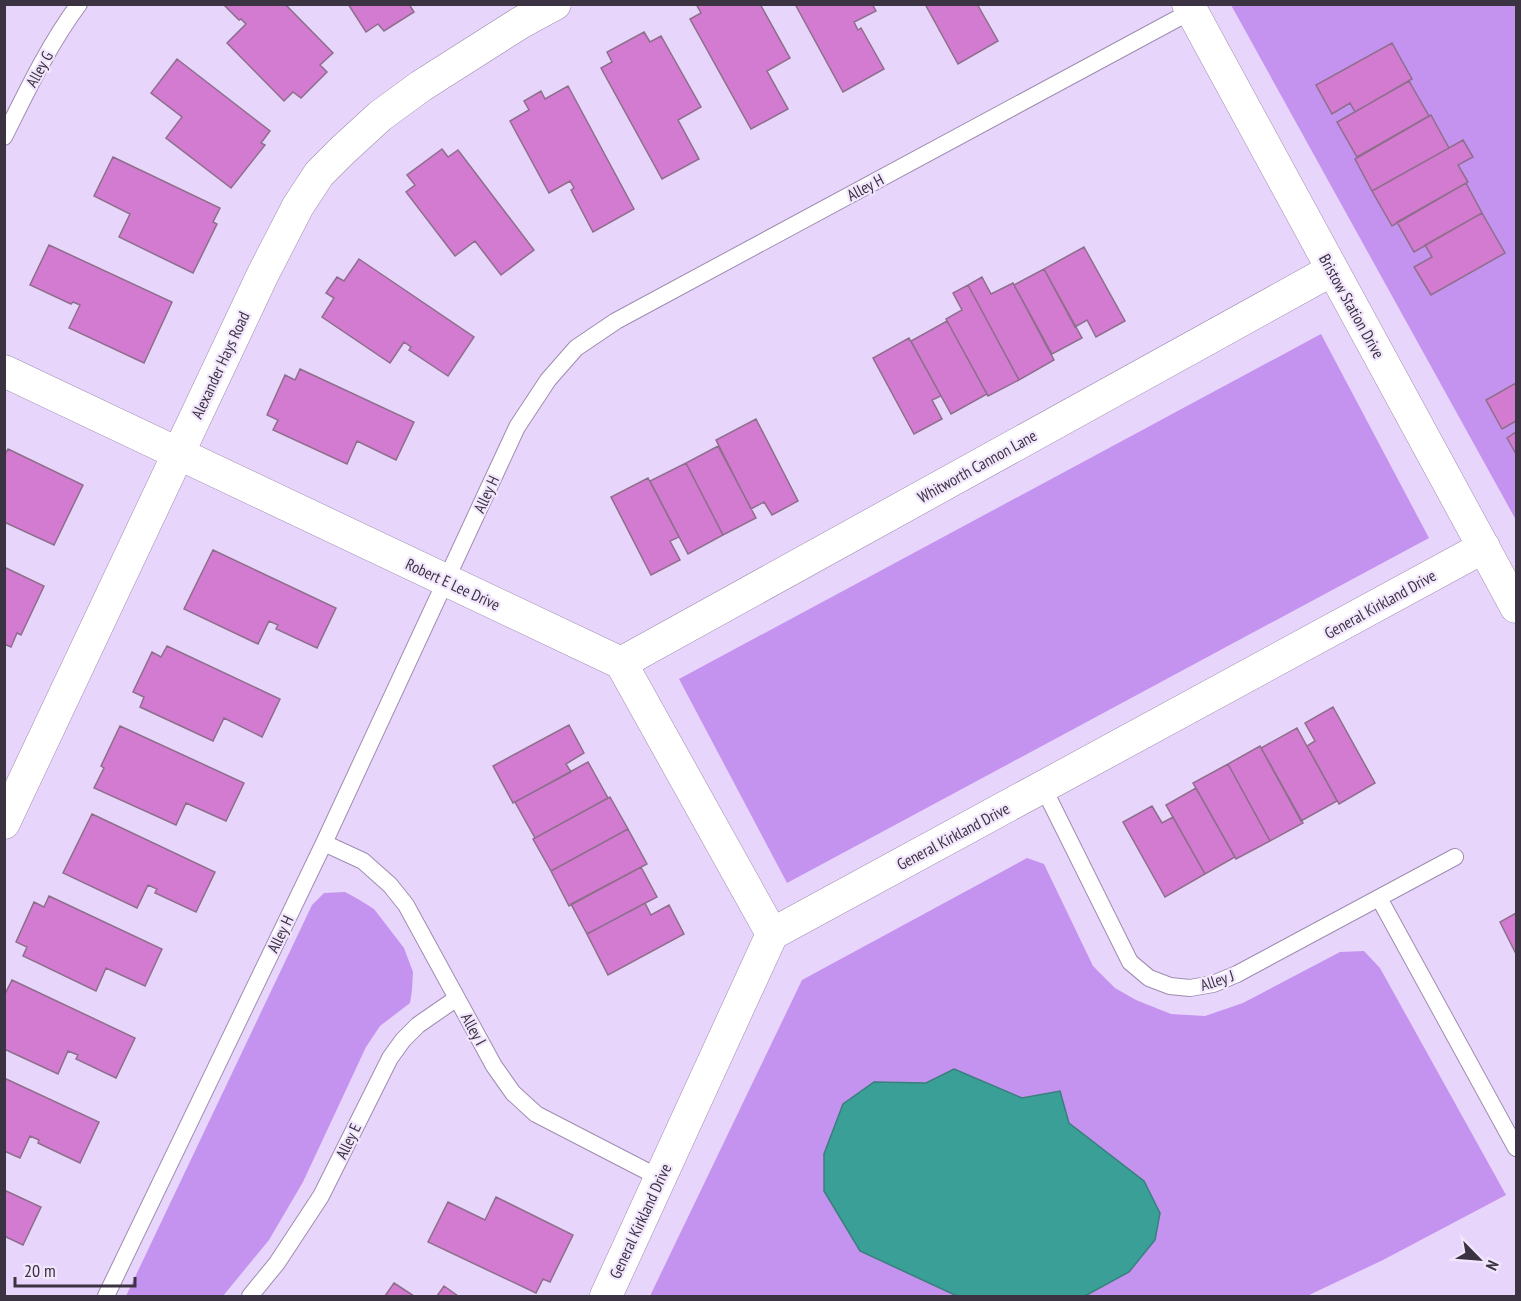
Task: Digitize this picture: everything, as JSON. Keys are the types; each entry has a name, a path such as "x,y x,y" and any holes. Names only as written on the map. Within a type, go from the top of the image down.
{"street":[{"name":"Alexander Hays Road","path":"4,823 263,274 298,206 319,174 380,116 514,14 555,4"},
{"name":"Bristow Station Drive","path":"1194,7 1332,270 1516,607"},
{"name":"Whitworth Cannon Lane","path":"621,663 1332,270"},
{"name":"Robert E Lee Drive","path":"4,371 621,663"},
{"name":"General Kirkland Drive","path":"606,1296 772,934 1484,547"},
{"path":"621,663 772,934"}],"lane":[{"name":"Alley G","path":"4,137 61,28 79,4"},
{"name":"Alley H","path":"106,1296 324,843 517,427 548,380 576,348 626,315 1194,7"},
{"name":"Alley J","path":"1043,787 1130,962 1149,978 1170,986 1190,988 1213,984 1237,974 1455,857"},
{"name":"Alley I","path":"324,843 363,861 390,885 406,905 494,1066 513,1093 536,1114 660,1178"},
{"path":"1379,898 1516,1148"},
{"name":"Alley E","path":"250,1296 277,1263 321,1196 390,1058 418,1025 457,998"}],"shaded area":[{"path":"1231,5 1516,5 1516,520"},
{"path":"1321,334 1429,538 787,883 679,679"},
{"path":"1027,858 1044,864 1093,966 1115,988 1136,1000 1171,1014 1205,1016 1243,1003 1340,952 1364,951 1380,968 1506,1195 1383,1260 1307,1296 650,1296 802,980"},
{"path":"345,892 374,909 404,948 413,972 410,1003 380,1026 366,1047 303,1182 269,1240 223,1296 126,1296 312,905 324,893"},
{"path":"954,1069 1022,1098 1060,1091 1069,1123 1144,1181 1160,1213 1155,1240 1129,1272 1085,1296 957,1296 860,1251 824,1191 824,1154 843,1104 874,1082 926,1083"}],"building":[{"path":"223,4 285,4 333,53 320,65 327,72 301,98 293,92 284,101 227,43 246,24"},
{"path":"348,4 409,4 414,12 384,31 378,24 366,32"},
{"path":"696,4 760,4 790,58 767,71 788,109 751,129 690,19 701,13"},
{"path":"795,4 872,4 876,11 854,22 858,30 861,28 884,69 843,92"},
{"path":"925,4 977,4 998,41 958,64"},
{"path":"644,32 650,42 661,36 701,107 678,120 699,159 662,179 601,68 612,62 607,52"},
{"path":"1392,43 1412,79 1355,112 1350,103 1332,114 1316,85"},
{"path":"177,59 270,131 261,143 265,145 231,188 166,138 182,117 151,93"},
{"path":"1409,81 1429,116 1357,157 1337,122"},
{"path":"568,86 634,209 593,232 571,190 574,188 570,181 549,193 510,121 529,110 524,101 541,91 545,99"},
{"path":"1431,115 1449,148 1372,191 1355,159"},
{"path":"1463,140 1473,157 1458,165 1468,182 1392,226 1372,191"},
{"path":"442,149 448,157 458,150 534,250 501,275 475,241 455,256 406,192 415,185 407,175"},
{"path":"113,157 220,208 213,222 217,224 193,273 119,237 130,214 94,196"},
{"path":"1466,183 1482,213 1414,252 1397,222"},
{"path":"1482,213 1505,253 1431,295 1414,267 1432,257 1425,245"},
{"path":"49,245 172,302 144,363 69,328 80,305 73,302 71,304 30,285"},
{"path":"1084,247 1125,321 1096,337 1087,320 1075,327 1044,269"},
{"path":"359,259 474,337 448,376 409,350 411,347 404,342 390,363 322,317 334,298 326,293 337,277 344,281"},
{"path":"1044,269 1082,338 1052,354 1014,285"},
{"path":"982,277 991,294 1013,283 1054,360 1019,380 968,285"},
{"path":"968,285 1019,380 988,396 946,319 962,310 953,293"},
{"path":"947,321 987,394 951,414 911,341"},
{"path":"909,338 941,396 932,400 942,419 914,434 873,358"},
{"path":"300,369 414,422 396,460 357,441 347,464 273,430 278,420 267,415 285,375 295,380"},
{"path":"1516,383 1516,421 1502,429 1486,400"},
{"path":"756,419 798,501 772,515 764,502 751,509 716,440"},
{"path":"1516,432 1516,454 1507,438"},
{"path":"718,446 756,518 723,535 686,463"},
{"path":"8,449 83,485 54,545 4,522 4,456"},
{"path":"686,463 723,535 688,554 650,481"},
{"path":"648,478 679,537 670,541 680,560 651,575 611,497"},
{"path":"213,550 336,608 317,648 276,629 278,625 269,621 258,644 184,609"},
{"path":"4,567 44,586 21,635 17,633 11,647 4,644"},
{"path":"167,646 280,699 262,737 224,718 213,741 140,707 144,697 133,692 152,652 161,657"},
{"path":"1333,707 1375,783 1339,804 1307,746 1315,741 1305,723"},
{"path":"569,725 584,753 566,764 571,772 513,803 493,766"},
{"path":"120,726 244,783 226,821 186,803 176,825 94,788 104,768 101,766"},
{"path":"1297,728 1337,801 1301,821 1261,748"},
{"path":"1260,746 1303,823 1270,841 1228,764"},
{"path":"588,762 608,798 535,838 515,802"},
{"path":"1228,764 1270,841 1236,859 1193,783"},
{"path":"1196,788 1235,857 1205,874 1166,805"},
{"path":"610,797 628,829 551,871 533,839"},
{"path":"1152,806 1162,823 1173,817 1205,874 1165,897 1123,822"},
{"path":"92,814 215,872 196,912 155,893 157,889 148,885 137,908 63,873"},
{"path":"628,829 647,864 569,906 551,871"},
{"path":"641,867 657,897 587,934 571,904"},
{"path":"49,896 162,949 145,986 106,968 96,991 23,956 27,947 16,942 34,902 44,907"},
{"path":"645,903 651,915 669,905 684,934 608,975 587,934"},
{"path":"1516,913 1516,954 1500,922"},
{"path":"12,980 135,1038 116,1078 76,1059 78,1055 68,1051 58,1074 4,1049 4,996"},
{"path":"4,1078 99,1122 80,1163 38,1143 39,1140 30,1136 20,1158 4,1151"},
{"path":"4,1190 41,1207 23,1245 4,1236"},
{"path":"496,1197 573,1235 550,1282 543,1279 536,1293 428,1242 448,1202 485,1220"},
{"path":"394,1283 414,1296 385,1296"},
{"path":"444,1286 458,1296 437,1296"}]}
